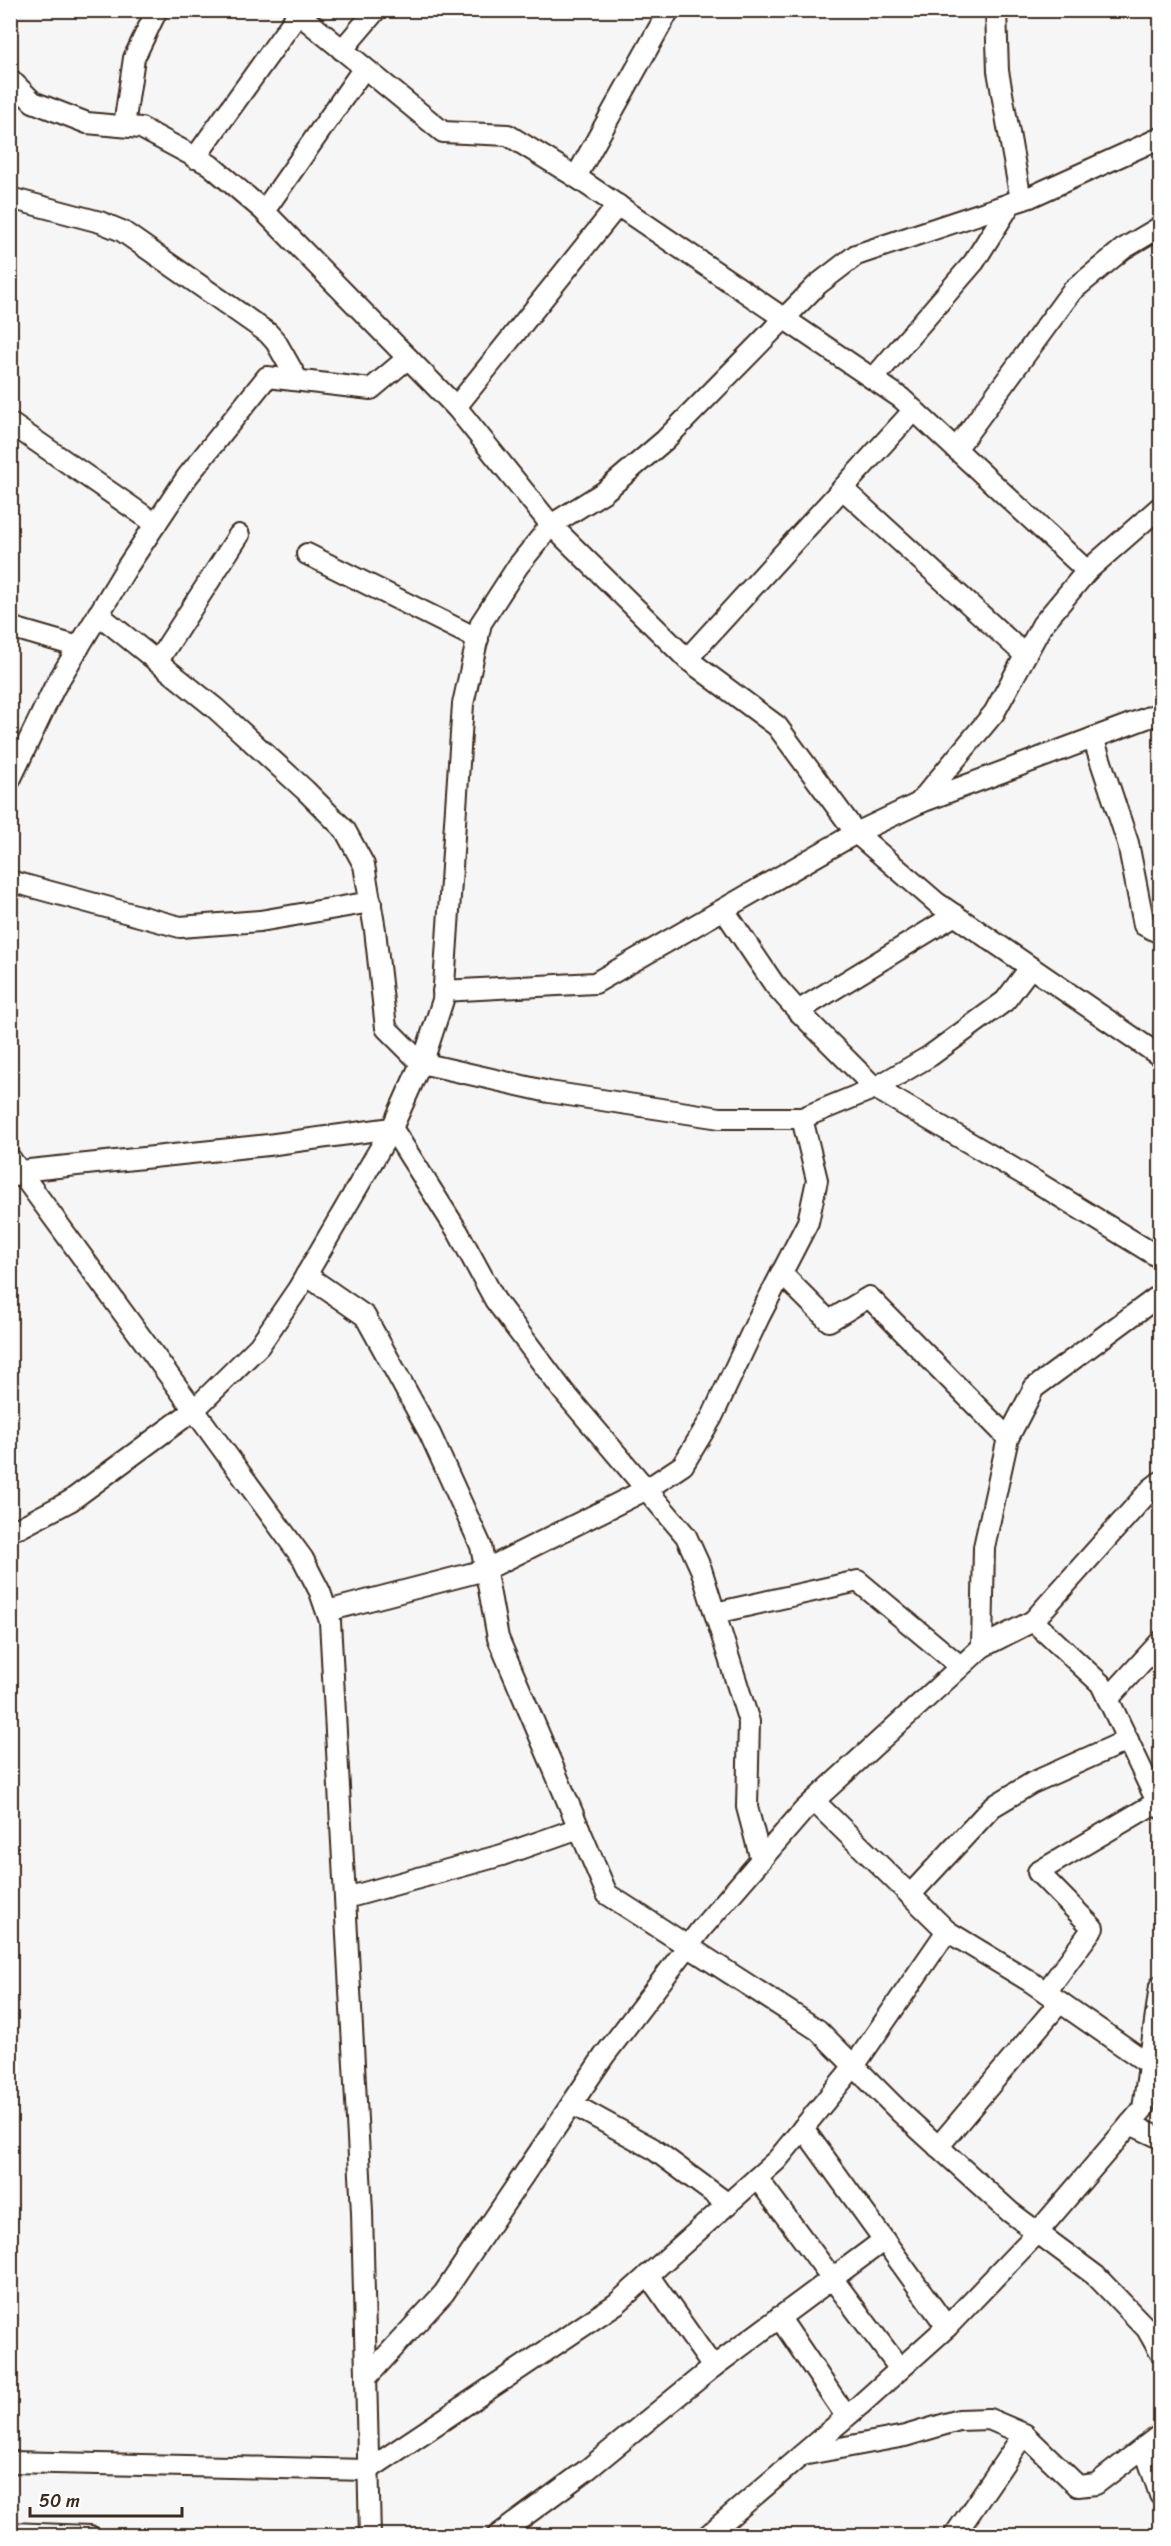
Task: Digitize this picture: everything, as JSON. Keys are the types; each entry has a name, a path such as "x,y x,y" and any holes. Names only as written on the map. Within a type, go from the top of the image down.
{"street":[{"path":"124,126 134,58 157,10"},
{"path":"342,50 376,10"},
{"path":"576,177 669,10"},
{"path":"873,379 974,262 1016,202 998,71 996,10"},
{"path":"195,158 296,12 443,132 508,135 618,205 901,398 1087,571"},
{"path":"264,211 364,68"},
{"path":"10,79 33,102 87,123 141,128 210,165 264,211 456,407 551,525 687,659 777,726 856,833 937,903 1161,1056"},
{"path":"10,1530 21,1527 70,1501 194,1410 260,1346 306,1275 392,1128 421,1063 443,1000 463,704 481,623 551,525 604,492 665,440 817,285 856,255 1016,202 1161,138"},
{"path":"10,198 100,222 122,231 268,333 276,342 297,379"},
{"path":"456,407 618,205"},
{"path":"956,449 1072,291 1123,249 1161,227"},
{"path":"10,780 54,688 156,524 187,477 267,377 371,389 408,358"},
{"path":"687,659 844,490 914,410"},
{"path":"10,423 156,524"},
{"path":"844,490 1025,655"},
{"path":"920,803 994,713 1042,625 1087,571 1161,507"},
{"path":"158,662 238,536"},
{"path":"307,554 478,639"},
{"path":"98,615 214,708 305,790 345,830 364,865 386,1028 421,1063 549,1092 720,1118 802,1118 875,1088 930,1056 1005,1001 1030,968"},
{"path":"10,627 79,647"},
{"path":"443,991 596,983 856,833 920,803 1161,713"},
{"path":"1093,738 1128,843 1144,925 1161,933"},
{"path":"10,881 180,927 260,921 370,902"},
{"path":"724,910 774,984 875,1088 1035,1180 1161,1258"},
{"path":"798,1011 955,915"},
{"path":"327,1611 485,1570 647,1489 682,1466 712,1417 808,1222 817,1180 802,1118"},
{"path":"14,1169 268,1146 392,1128"},
{"path":"392,1128 458,1232 495,1300 563,1391 686,1536 701,1569 749,1722 747,1807 761,1860"},
{"path":"14,1169 303,1559 320,1593 330,1621 362,2212 370,2535"},
{"path":"781,1273 829,1321 869,1297 1008,1438"},
{"path":"306,1275 364,1316 430,1434 481,1546 498,1638 607,1894 818,2030 938,2147 1010,2212 1096,2276 1147,2329 1161,2352"},
{"path":"982,1647 984,1547 1008,1438 1034,1388 1161,1295"},
{"path":"366,2378 444,2294 604,2056 689,1945 761,1860 814,1801 960,1666 982,1647 1034,1621 1158,1490"},
{"path":"715,1612 858,1581 960,1666"},
{"path":"938,2147 1053,1997 1093,1928 1038,1872 1159,1805 1101,1684 1034,1621"},
{"path":"1108,1699 1161,1642"},
{"path":"910,1895 992,1807 1032,1783 1128,1740"},
{"path":"814,1801 947,1930 1053,1997 1149,2064"},
{"path":"346,1898 502,1854 579,1828"},
{"path":"10,2462 368,2470 616,2304 777,2160 854,2066 947,1930"},
{"path":"707,2535 802,2455 946,2327 1037,2233 1143,2109 1161,1986"},
{"path":"572,2104 652,2148 728,2204"},
{"path":"1130,2124 1161,2138"},
{"path":"803,2128 946,2327"},
{"path":"757,2178 900,2369"},
{"path":"497,2535 588,2469 713,2367 884,2240"},
{"path":"648,2275 713,2367"},
{"path":"779,2317 846,2416"},
{"path":"802,2455 905,2436 959,2420 989,2419 1024,2434 1078,2486 1096,2484 1161,2435"},
{"path":"954,2535 1024,2434"},
{"path":"1144,2447 1161,2495"},
{"path":"10,2533 90,2535"}]}
